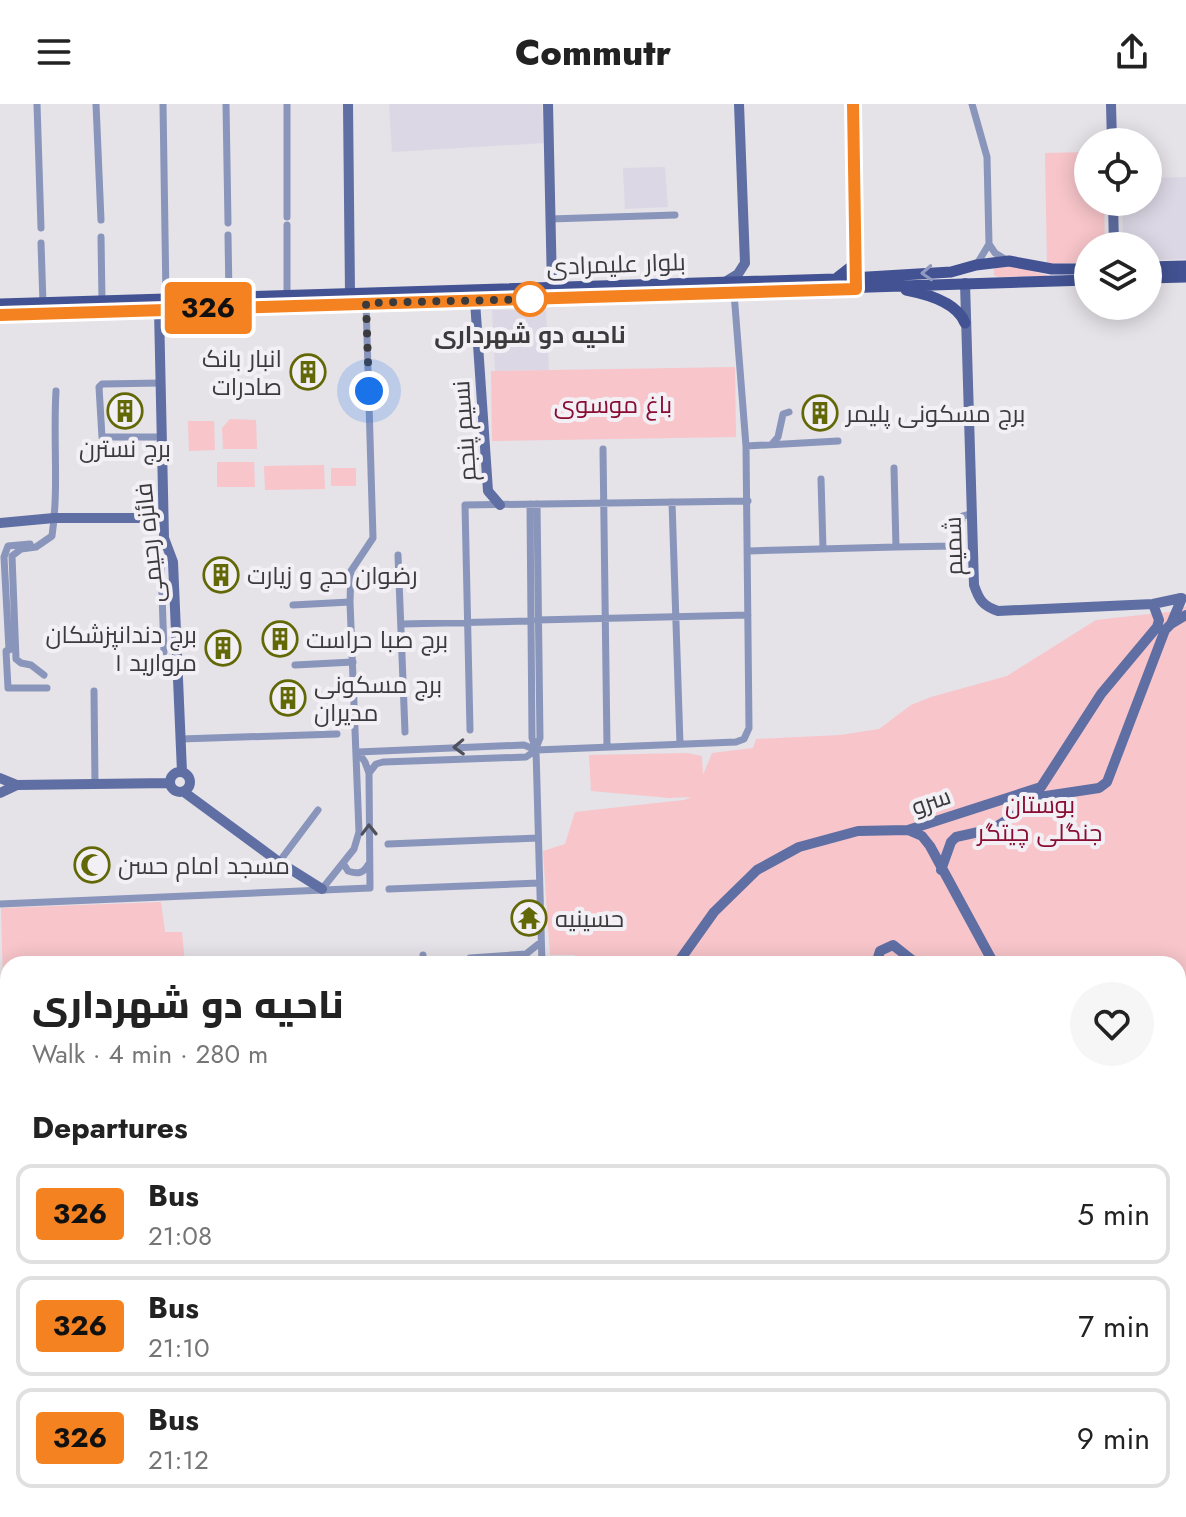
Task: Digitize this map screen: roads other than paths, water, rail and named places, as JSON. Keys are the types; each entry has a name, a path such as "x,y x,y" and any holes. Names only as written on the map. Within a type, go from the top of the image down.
{"main road":[{"name":"بلوار علیمرادی","path":"1,309 18,315 734,293 856,283 951,272 1003,262 1074,269"},
{"path":"1001,282 990,272 992,265 1003,262"},
{"path":"835,279 856,263"},
{"path":"1162,267 1186,266"},
{"path":"1162,278 1186,277"},
{"name":"بلوار علیمرادی","path":"1,309 43,303 166,298 835,279 890,287 1074,280"},
{"path":"890,287 937,299 955,308 965,323"}],"street":[{"path":"37,104 41,228"},
{"path":"96,104 101,220"},
{"path":"163,104 166,298"},
{"path":"226,104 228,223"},
{"path":"287,104 287,294"},
{"path":"348,104 350,293"},
{"path":"548,104 552,288"},
{"path":"725,282 738,274 745,263 739,104"},
{"path":"854,104 856,283"},
{"path":"972,104 986,152 989,244 1003,262"},
{"path":"1111,104 1112,128"},
{"path":"550,219 675,215"},
{"path":"228,235 229,297"},
{"path":"101,237 102,301"},
{"path":"41,243 43,303"},
{"path":"976,265 989,244"},
{"path":"745,263 763,281"},
{"name":"شمیم","path":"965,283 971,514 974,585 978,599 985,607 998,611 1153,604 1184,596"},
{"path":"358,752 524,745 536,750 736,742 747,735 748,501 734,293"},
{"name":"نسیم پنجم","path":"475,301 488,491 500,505"},
{"path":"322,889 354,849 359,832 350,602 351,571 373,538 366,303"},
{"name":"فائزه رحیمی","path":"159,310 163,518 164,538 173,562 182,772"},
{"path":"161,383 102,384 99,387 102,437 162,437"},
{"path":"44,675 31,665 18,662 12,649 5,554 13,543 40,543 52,536 56,391"},
{"path":"772,444 778,437 783,414 789,412"},
{"path":"746,446 838,441"},
{"path":"603,449 607,747"},
{"path":"894,468 896,547"},
{"path":"821,479 823,549"},
{"path":"470,730 465,505 748,501"},
{"path":"672,502 680,744"},
{"path":"533,504 532,738 536,750 542,956"},
{"path":"748,551 954,546 963,516 971,514"},
{"path":"0,515 163,518"},
{"path":"0,523 41,518"},
{"path":"398,555 405,732"},
{"path":"161,565 164,652"},
{"path":"162,592 175,592"},
{"path":"941,870 951,842 956,837 992,829 1039,797 1099,788 1107,782 1162,627 1184,596"},
{"path":"293,605 350,602"},
{"path":"1153,604 1162,627"},
{"path":"402,624 748,615"},
{"path":"1162,627 1186,615"},
{"name":"سرو","path":"681,956 714,912 757,870 799,847 858,831 908,830 1041,787 1101,694 1162,627"},
{"path":"12,649 6,651 8,688 47,688"},
{"path":"295,665 353,662"},
{"path":"94,691 95,784"},
{"path":"181,739 337,734"},
{"path":"369,773 376,764 383,762 526,757 536,750"},
{"path":"0,904 370,888 369,773 358,752"},
{"path":"170,783 174,774 182,772 190,782 184,792"},
{"path":"0,778 17,785 170,783"},
{"path":"170,783 174,791 184,792 279,862 322,889"},
{"path":"0,793 17,785"},
{"path":"279,862 318,810"},
{"path":"908,830 922,836 930,846 989,956"},
{"path":"388,844 538,838"},
{"path":"343,863 348,871 357,874 365,871 369,864"},
{"path":"389,889 539,883"},
{"path":"498,956 526,954 541,942"},
{"path":"878,956 880,951 893,945 907,956"}],"place":[{"name":"ناحیه دو شهرداری","path":"530,299"},
{"name":"انبار بانک صادرات","path":"308,372"},
{"name":"برج نسترن","path":"125,411"},
{"name":"برج مسکونی پلیمر","path":"820,413"},
{"name":"رضوان حج و زیارت","path":"221,575"},
{"name":"برج صبا حراست","path":"280,639"},
{"name":"برج دندانپزشکان مروارید ۱","path":"223,648"},
{"name":"برج مسکونی مدیران","path":"288,698"},
{"name":"مسجد امام حسن","path":"92,865"},
{"name":"حسینیه","path":"529,918"}],"park label":[{"name":"باغ موسوی","path":"613,404"},
{"name":"بوستان جنگلی چیتگر","path":"1040,818"}]}
